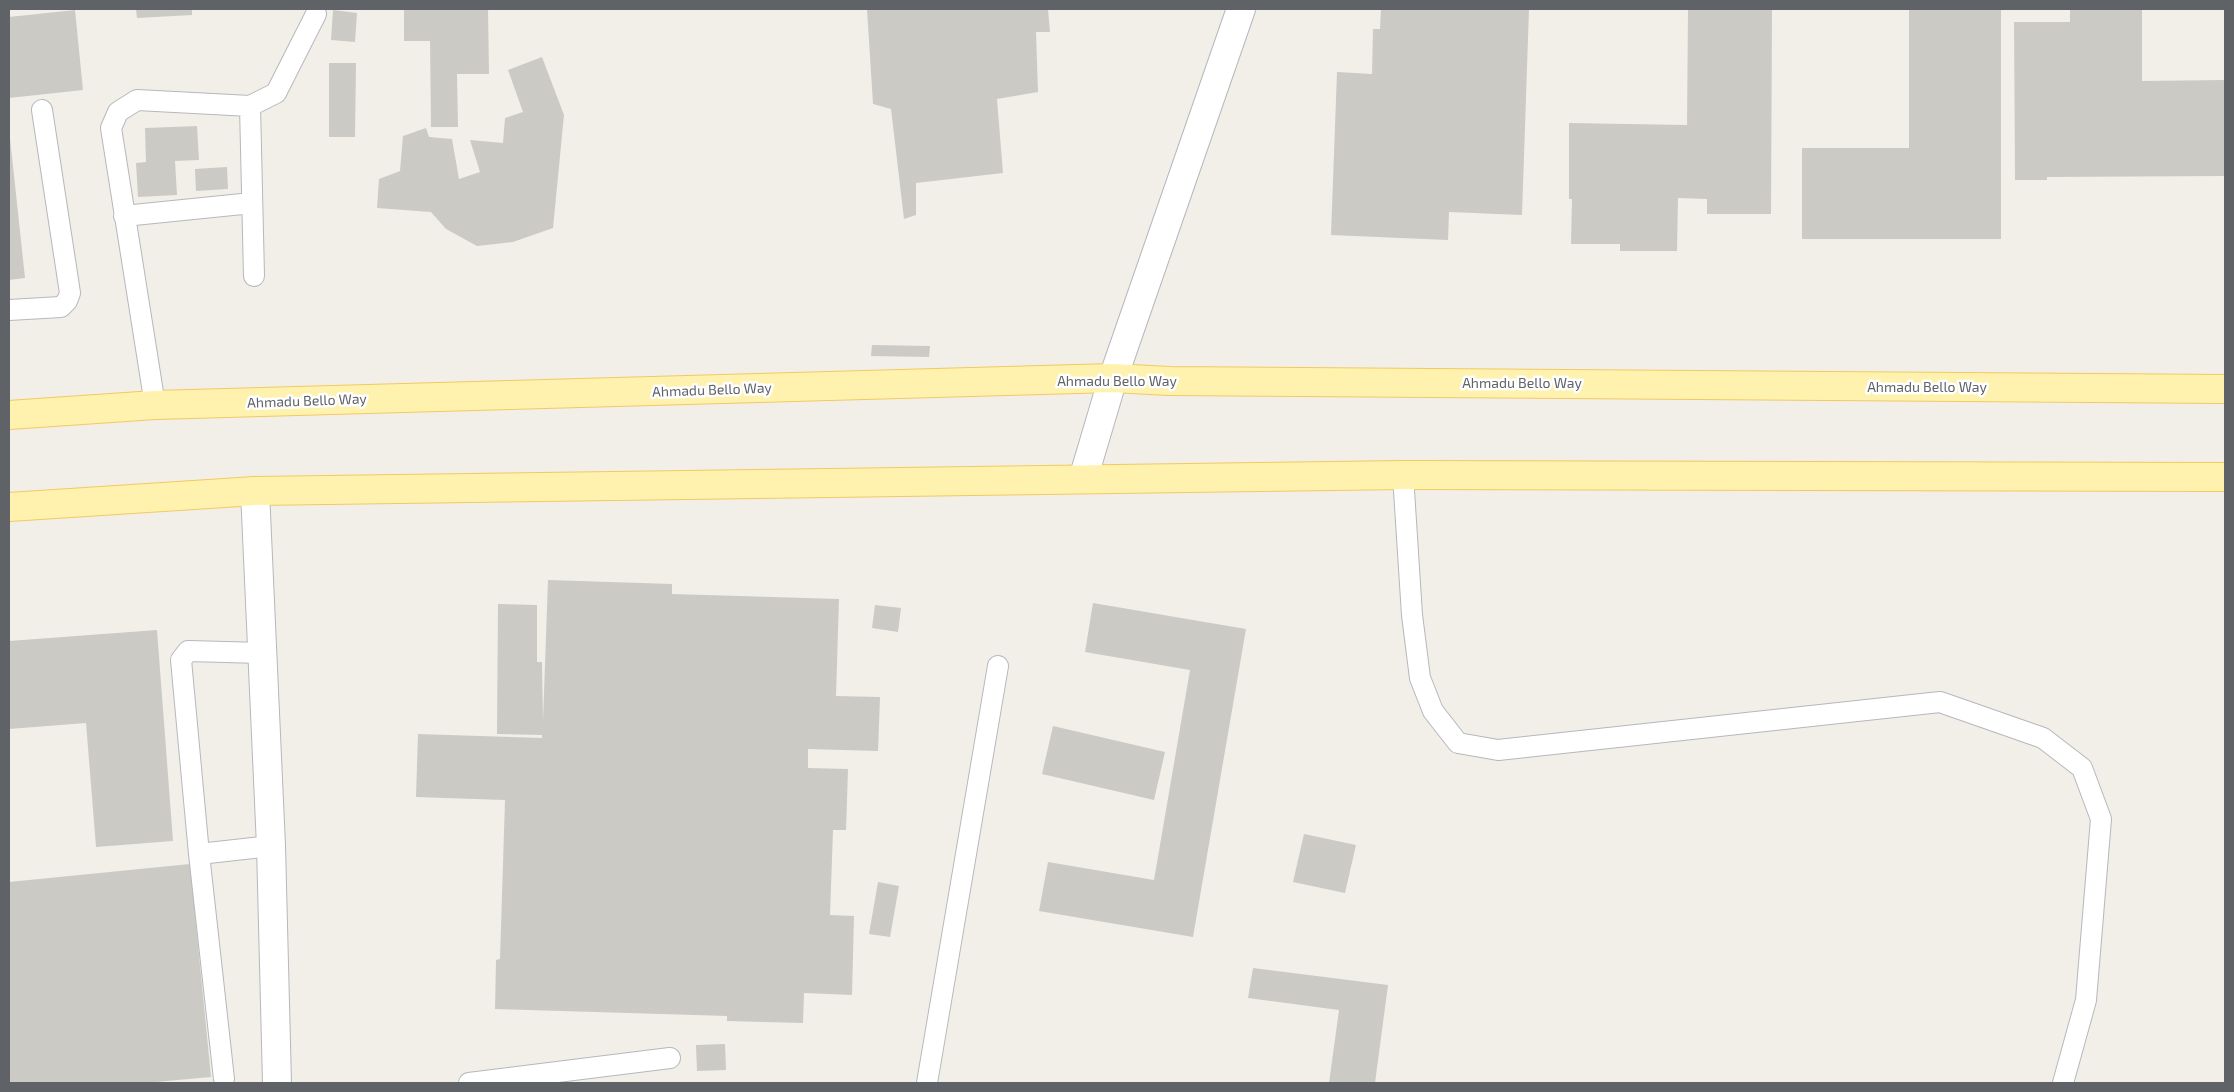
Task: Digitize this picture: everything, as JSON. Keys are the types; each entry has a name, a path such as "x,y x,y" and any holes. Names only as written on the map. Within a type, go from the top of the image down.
{"main road":[{"name":"Ahmadu Bello Way","path":"9,415 155,405 1113,378 1189,381 2225,389"},
{"path":"9,507 255,491 1083,479 1403,475 2225,477"}],"street":[{"path":"1083,479 1113,378 1242,9"},
{"path":"255,491 278,1083"}],"lane":[{"path":"155,405 111,128 118,112 137,100 250,106 276,93 316,14"},
{"path":"250,106 254,276"},
{"path":"9,310 61,307 67,301 70,293 42,110"},
{"path":"124,216 252,203"},
{"path":"1403,475 1412,615 1420,678 1433,711 1458,744 1498,750 1940,702 2043,738 2082,768 2101,819 2086,1000 2063,1083"},
{"path":"224,1079 199,854 181,660 188,650 262,653"},
{"path":"926,1083 998,666"},
{"path":"199,854 270,846"},
{"path":"469,1083 670,1058"}],"building":[{"path":"136,9 192,9 192,15 137,18"},
{"path":"404,9 488,9 489,74 457,74 458,127 431,127 430,41 404,41"},
{"path":"867,9 1048,9 1050,32 1036,32 1038,92 997,99 1003,173 916,183 916,215 904,219 891,109 873,104"},
{"path":"1381,9 1529,9 1522,215 1449,212 1448,240 1331,235 1337,72 1372,74 1373,29 1380,29"},
{"path":"1688,9 1772,9 1771,214 1707,214 1707,199 1678,198 1677,251 1620,251 1620,244 1571,244 1572,199 1569,199 1569,123 1687,125"},
{"path":"1909,9 2001,9 2001,239 1802,239 1802,148 1909,148"},
{"path":"2070,9 2142,9 2142,81 2225,80 2225,176 2047,177 2047,180 2015,180 2014,22 2070,22"},
{"path":"75,10 83,90 9,98 9,17"},
{"path":"333,10 357,13 355,42 331,40"},
{"path":"542,57 564,115 553,228 513,242 477,246 446,229 431,212 377,208 379,179 400,171 403,136 426,128 429,137 452,139 459,179 480,172 470,140 503,143 505,118 523,112 508,70"},
{"path":"329,63 356,63 355,137 329,137"},
{"path":"197,126 199,160 175,161 177,195 138,197 136,163 146,162 145,128"},
{"path":"9,129 25,278 9,280"},
{"path":"227,167 228,189 196,191 195,169"},
{"path":"872,345 930,346 929,357 871,356"},
{"path":"548,580 672,584 672,594 839,599 836,696 880,697 878,751 808,749 808,768 848,769 846,830 833,830 830,915 854,916 852,995 804,993 803,1023 727,1021 727,1016 495,1009 496,960 500,959 505,800 416,797 418,734 542,738 542,735 497,734 498,604 537,605 537,662 542,662 543,721"},
{"path":"1093,603 1246,629 1193,937 1039,911 1048,862 1154,880 1190,670 1085,652"},
{"path":"875,605 901,608 898,632 872,628"},
{"path":"157,630 173,841 96,847 86,723 9,729 9,641"},
{"path":"1053,726 1165,752 1154,800 1042,774"},
{"path":"1304,834 1356,845 1345,893 1293,882"},
{"path":"190,864 211,1077 145,1083 9,1083 9,882"},
{"path":"878,882 899,886 890,937 869,934"},
{"path":"1253,968 1388,985 1375,1083 1329,1083 1339,1010 1248,998"},
{"path":"725,1044 726,1070 697,1071 696,1045"}]}
